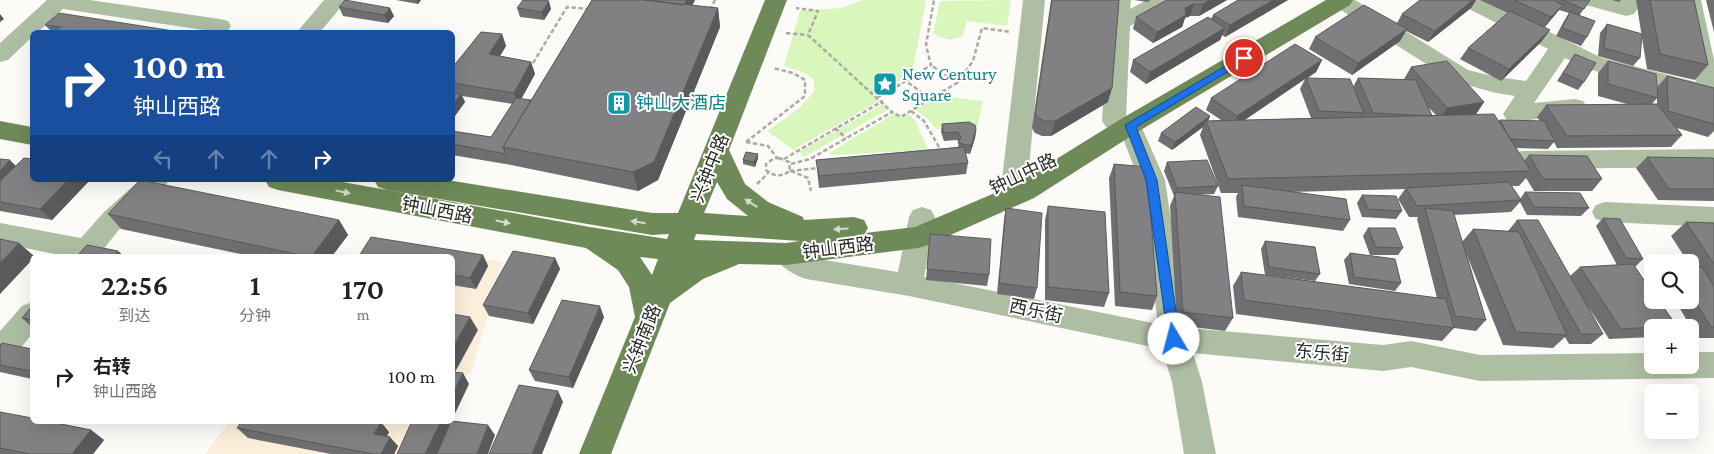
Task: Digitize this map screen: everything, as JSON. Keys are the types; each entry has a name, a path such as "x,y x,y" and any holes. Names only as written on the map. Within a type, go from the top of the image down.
{"main road":[{"path":"1122,123 1322,0"},
{"name":"钟山西路","path":"289,182 590,238 676,251 786,254 920,227 1020,185 1122,123 1341,0"},
{"name":"兴钟中路","path":"687,223 717,151 786,4"},
{"path":"0,114 30,120"},
{"path":"0,130 30,136"},
{"path":"717,151 732,186 747,201 773,217 811,231"},
{"name":"钟山西路","path":"399,182 652,224 687,223"},
{"path":"687,223 811,231 885,226 920,227"},
{"name":"兴钟南路","path":"595,454 687,223"},
{"path":"590,238 628,262 655,306 693,271 738,253"}],"street":[{"path":"310,30 336,0"},
{"path":"1020,185 1034,0"},
{"path":"1120,0 1122,123 1152,180 1174,339 1187,382 1200,454"},
{"path":"1119,23 1164,0"},
{"path":"1341,0 1461,76 1496,86 1532,90"},
{"path":"1468,0 1595,64 1712,104"},
{"path":"1593,0 1626,9 1626,0"},
{"path":"1690,0 1712,104"},
{"path":"0,55 59,1 220,26"},
{"path":"1561,47 1515,114 1587,106"},
{"path":"1522,160 1714,158"},
{"path":"0,233 84,253 113,220 154,182"},
{"path":"1605,212 1714,216"},
{"path":"910,285 920,227"},
{"name":"西乐街","path":"786,254 806,268 910,285 1174,339"},
{"path":"0,352 30,316"},
{"name":"东乐街","path":"1174,339 1383,358 1411,354 1480,368 1644,366"},
{"name":"东乐街","path":"1699,365 1714,365"}],"path":[{"path":"709,12 716,0"},
{"path":"934,0 926,45 931,65 956,83"},
{"path":"786,4 818,11 808,35"},
{"path":"532,63 567,6 596,10"},
{"path":"786,33 808,35 883,101 892,112 901,117 956,83 973,61 982,28 1011,32"},
{"path":"878,97 931,65"},
{"path":"773,68 793,73 805,80 806,88 805,96 746,142 768,146 777,158"},
{"path":"906,81 930,99"},
{"path":"784,159 883,101"},
{"path":"911,111 924,120 944,155 934,156"},
{"path":"828,167 790,171 782,176 774,176 766,170 766,164 777,158 784,159 791,164 810,160 892,112"},
{"path":"835,128 846,138"},
{"path":"790,171 791,164"},
{"path":"790,171 808,178 811,191"},
{"path":"754,187 768,173"}],"shaded area":[{"path":"370,243 447,254 362,254"},
{"path":"455,255 503,262 471,374 455,376"},
{"path":"228,424 414,424 399,454 205,454"}],"green space":[{"path":"862,0 926,0 912,74 873,95 879,101 793,150 767,131 799,107 815,89 813,79 805,73 784,66 800,11 841,8"},
{"path":"1011,0 1007,26 967,21 963,36 949,40 933,34 940,1"},
{"path":"939,96 983,101 977,128 936,129 928,119 916,110"},
{"path":"883,104 889,109 804,157 799,152"},
{"path":"895,113 901,118 908,114 915,120 928,150 833,155 829,153"}],"building":[{"path":"345,0 390,8 384,15 339,7"},
{"path":"523,0 549,1 542,12 517,8"},
{"name":"钟山大酒店","path":"592,0 644,0 718,8 654,162 633,172 503,147"},
{"path":"645,0 687,0 684,5"},
{"path":"1052,0 1119,0 1112,88 1055,121 1045,121 1038,118 1035,114"},
{"path":"1167,0 1211,0 1185,8 1186,15 1157,32 1136,17"},
{"path":"1238,0 1273,0 1230,25 1213,15"},
{"path":"1420,0 1473,0 1435,31 1402,14"},
{"path":"1514,0 1553,0 1563,5 1551,17"},
{"path":"1562,0 1590,0 1584,9"},
{"path":"1650,0 1694,0 1708,65 1660,54"},
{"path":"1364,5 1407,29 1358,63 1315,37"},
{"path":"1510,11 1550,30 1509,69 1468,48"},
{"path":"1570,12 1595,21 1587,37 1562,28"},
{"path":"59,13 167,30 57,30 61,27 45,25"},
{"path":"1208,17 1225,28 1150,72 1133,60"},
{"path":"1607,24 1642,34 1640,58 1604,48"},
{"path":"481,32 502,34 489,54 531,62 514,93 455,83 455,64"},
{"path":"1295,44 1322,60 1237,116 1211,98"},
{"path":"1575,54 1596,63 1584,82 1563,73"},
{"path":"1447,61 1484,102 1447,108 1411,67"},
{"path":"1608,61 1656,74 1658,98 1608,84"},
{"path":"1667,76 1714,88 1714,124 1668,111"},
{"path":"1306,78 1350,79 1364,113 1319,111"},
{"path":"1358,78 1416,80 1432,116 1373,113"},
{"path":"455,93 461,94 455,102"},
{"path":"516,98 531,100 503,147 506,154 455,145 455,131 491,137"},
{"path":"1657,104 1682,135 1567,136 1546,105"},
{"path":"1196,107 1210,116 1175,142 1161,133"},
{"path":"1494,114 1531,171 1228,179 1206,121"},
{"path":"1500,120 1544,121 1555,141 1510,139"},
{"path":"969,122 975,125 976,130 971,146 958,143 961,137 958,132 944,133 942,124"},
{"path":"964,147 968,163 819,176 816,160"},
{"path":"746,152 758,154 754,162 743,160"},
{"path":"1529,155 1587,156 1602,179 1543,179"},
{"path":"1647,157 1713,158 1714,189 1669,189"},
{"path":"24,158 30,159 30,182 66,182 40,209 0,202 0,181"},
{"path":"0,159 10,160 0,171"},
{"path":"1207,160 1218,186 1177,188 1167,162"},
{"path":"1114,164 1147,167 1157,296 1120,292"},
{"path":"138,182 150,182 339,220 314,254 296,254 108,214"},
{"path":"1509,182 1521,200 1417,206 1406,188"},
{"path":"1242,185 1346,199 1350,220 1244,206"},
{"path":"1175,192 1220,197 1233,318 1183,312"},
{"path":"1525,192 1580,193 1589,208 1534,207"},
{"path":"1362,195 1396,196 1402,211 1368,209"},
{"path":"1048,206 1105,212 1109,293 1048,287"},
{"path":"1006,208 1042,213 1037,288 999,283"},
{"path":"1425,208 1453,211 1486,320 1455,316"},
{"path":"1603,218 1620,219 1643,259 1626,258"},
{"path":"1517,220 1538,220 1603,334 1581,334"},
{"path":"1686,222 1714,223 1714,264"},
{"path":"1368,228 1395,228 1403,248 1376,247"},
{"path":"1473,229 1519,232 1567,335 1516,332"},
{"path":"930,234 991,239 989,275 927,269"},
{"path":"371,237 483,255 470,278 455,276 455,254 360,254"},
{"path":"0,239 19,243 0,263"},
{"path":"1265,241 1315,247 1320,274 1269,267"},
{"path":"87,245 118,251 116,254 79,254"},
{"path":"513,251 555,258 528,313 483,305"},
{"path":"1350,253 1395,259 1401,283 1354,277"},
{"path":"1633,264 1644,280 1644,309 1665,309 1672,319 1644,319 1644,328 1621,329 1580,267"},
{"path":"1699,267 1702,267 1714,286 1714,327 1711,327 1699,308"},
{"path":"1241,272 1446,299 1454,328 1244,300"},
{"path":"562,300 600,306 569,377 529,370"},
{"path":"30,308 30,320 22,318"},
{"path":"455,314 470,317 455,344"},
{"path":"2,343 30,349 30,371 0,365 0,345"},
{"path":"455,372 463,373 455,389"},
{"path":"519,385 558,391 532,454 489,454"},
{"path":"0,412 30,418 30,424 61,424 91,430 72,454 30,454 0,448"},
{"path":"455,421 488,425 477,454 437,454 450,424 455,424"},
{"path":"240,424 380,424 374,434 390,437 381,454 373,454 237,428"},
{"path":"411,424 440,424 425,454 397,454"}],"place":[{"name":"New Century Square","path":"885,84"},
{"name":"钟山大酒店","path":"619,103"}],"route":[{"path":"1174,339 1152,180 1130,125 1244,58"}]}
